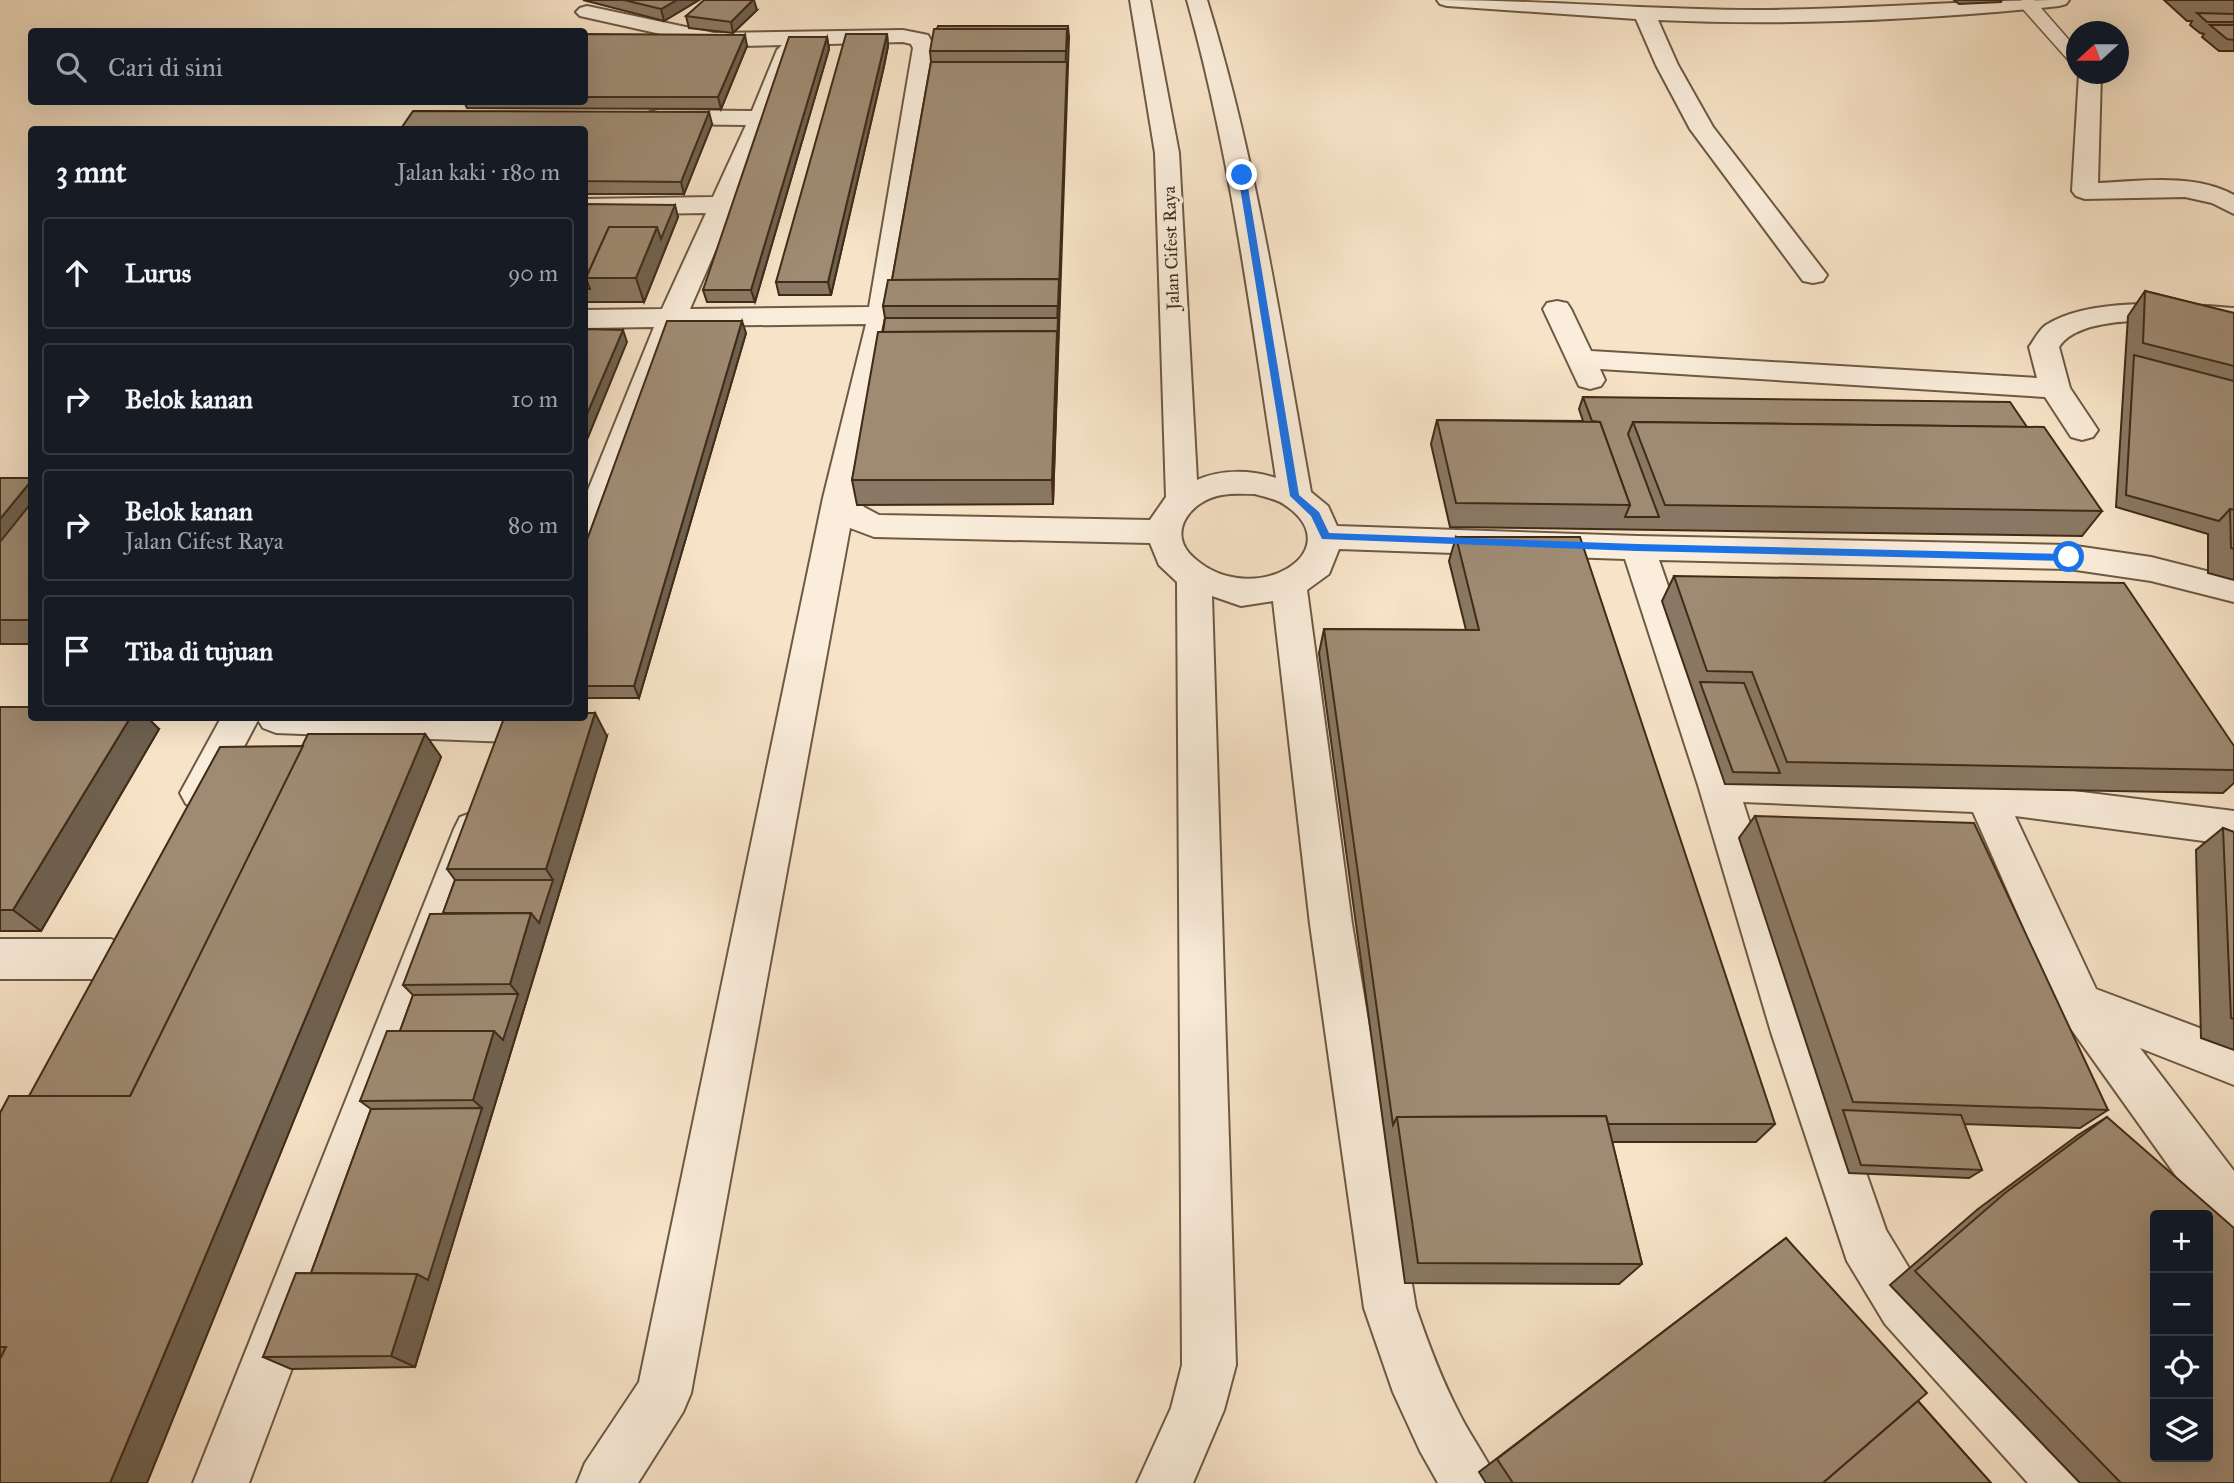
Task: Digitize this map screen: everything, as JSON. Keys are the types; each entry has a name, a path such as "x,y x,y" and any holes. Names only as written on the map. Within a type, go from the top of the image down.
{"street":[{"name":"Jalan Cifest Raya","path":"1140,0 1167,153 1182,499"},
{"path":"1197,0 1217,68 1242,175 1295,496"},
{"path":"1447,0 1643,11 1758,8 1887,14 1953,5 2028,4 2059,0"},
{"path":"1643,11 1667,65 1702,129 1813,275"},
{"path":"587,12 716,40"},
{"path":"598,41 913,37 920,40 924,48 882,315 839,498 664,1393 605,1483"},
{"path":"588,533 671,320 761,118 792,40"},
{"path":"2090,84 2085,191 2198,192 2220,196 2234,206"},
{"path":"639,117 761,118"},
{"path":"588,207 723,205"},
{"path":"1557,309 1585,370 2055,388"},
{"path":"2082,430 2055,388 2044,347 2053,332 2067,326 2121,314 2234,316"},
{"path":"588,319 882,315"},
{"path":"1257,483 1295,496 1316,514 1325,537 1317,565 1289,586 1241,593 1194,579 1171,558 1163,533 1169,514 1182,499 1216,484 1257,483"},
{"path":"839,498 852,515 874,526 1163,533"},
{"path":"1325,537 1637,548 2069,557 2151,569 2234,590"},
{"path":"1637,548 1718,785 1794,1032 1865,1243 1903,1306 2066,1483"},
{"path":"1165,1483 1200,1400 1209,1365 1194,579"},
{"path":"1289,586 1331,924 1390,1308 1418,1385 1439,1432 1469,1483"},
{"path":"182,826 238,721"},
{"path":"221,1483 504,751 297,721"},
{"path":"1718,785 1986,796 2234,828"},
{"path":"1986,796 2080,1004 2203,1173 2234,1208"},
{"path":"0,959 110,959"},
{"path":"2080,1004 2234,1063"}],"lane":[{"path":"2028,4 2066,46"}],"building":[{"path":"624,0 677,0 661,9"},
{"path":"704,0 753,0 731,22 686,16"},
{"path":"2197,13 2234,14 2234,22 2207,22"},
{"path":"2210,25 2234,25 2234,40 2227,39"},
{"path":"938,26 1068,26 1068,40 1067,29 937,29"},
{"path":"934,29 1067,29 1066,51 930,51"},
{"path":"588,34 745,35 718,97 588,97"},
{"path":"846,34 887,34 828,282 776,282"},
{"path":"789,37 827,37 751,290 703,290"},
{"path":"931,62 1067,62 1059,290 1059,279 892,280"},
{"path":"413,111 709,112 681,182 588,181 588,126 403,126"},
{"path":"588,204 675,205 661,239 657,227 609,227 588,274"},
{"path":"609,227 657,227 636,278 588,278"},
{"path":"1059,279 1058,306 883,306 888,280"},
{"path":"2145,291 2234,313 2234,366 2143,343"},
{"path":"885,318 1058,318 1057,343 1057,331 883,332"},
{"path":"667,321 742,321 634,686 588,686 588,537"},
{"path":"588,329 623,330 588,412"},
{"path":"1057,331 1052,480 852,480 878,332"},
{"path":"2134,355 2234,381 2234,510 2230,509 2219,521 2126,495"},
{"path":"1583,397 2010,402 2027,427 1633,422 1628,434 1659,517 1625,517 1630,505 1600,422 1592,421"},
{"path":"1437,420 1600,422 1630,505 1456,503"},
{"path":"1633,422 2044,427 2102,511 1665,505"},
{"path":"0,478 28,478 28,485 0,519"},
{"path":"28,507 28,620 0,620 0,542"},
{"path":"2230,509 2234,510 2234,549 2231,548"},
{"path":"1456,537 1580,537 1775,1124 1608,1124 1606,1116 1397,1117 1393,1125 1324,629 1479,630"},
{"path":"1674,576 2124,583 2234,746 2234,770 1787,762 1752,672 1707,671"},
{"path":"1700,682 1744,683 1780,773 1733,772"},
{"path":"0,707 28,707 28,721 128,721 13,910 0,910"},
{"path":"588,713 595,713 546,869 447,869 503,721 588,721"},
{"path":"308,734 425,734 110,1483 0,1483 0,1359 6,1347 0,1347 0,1113 9,1096 130,1096"},
{"path":"303,746 130,1096 29,1096 220,747"},
{"path":"1755,816 1974,823 2108,1110 1853,1102"},
{"path":"2223,828 2234,832 2234,1019 2231,1018"},
{"path":"455,880 553,880 539,923 531,913 443,913"},
{"path":"531,913 510,984 403,985 430,914"},
{"path":"518,994 503,1040 494,1031 400,1031 413,995"},
{"path":"387,1031 494,1031 473,1100 360,1101"},
{"path":"482,1108 428,1280 417,1274 311,1273 371,1109"},
{"path":"1843,1110 1961,1115 1982,1170 1861,1165"},
{"path":"1606,1116 1642,1264 1418,1263 1397,1117"},
{"path":"2107,1117 2234,1228 2234,1483 2121,1483 1915,1271 2005,1193"},
{"path":"1786,1238 1927,1393 1823,1483 1513,1483 1497,1459"},
{"path":"296,1273 417,1274 391,1356 263,1357"},
{"path":"1918,1401 1991,1483 1823,1483"}],"route":[{"path":"1242,175 1295,496 1316,514 1325,537 1637,548 2069,557"}]}
